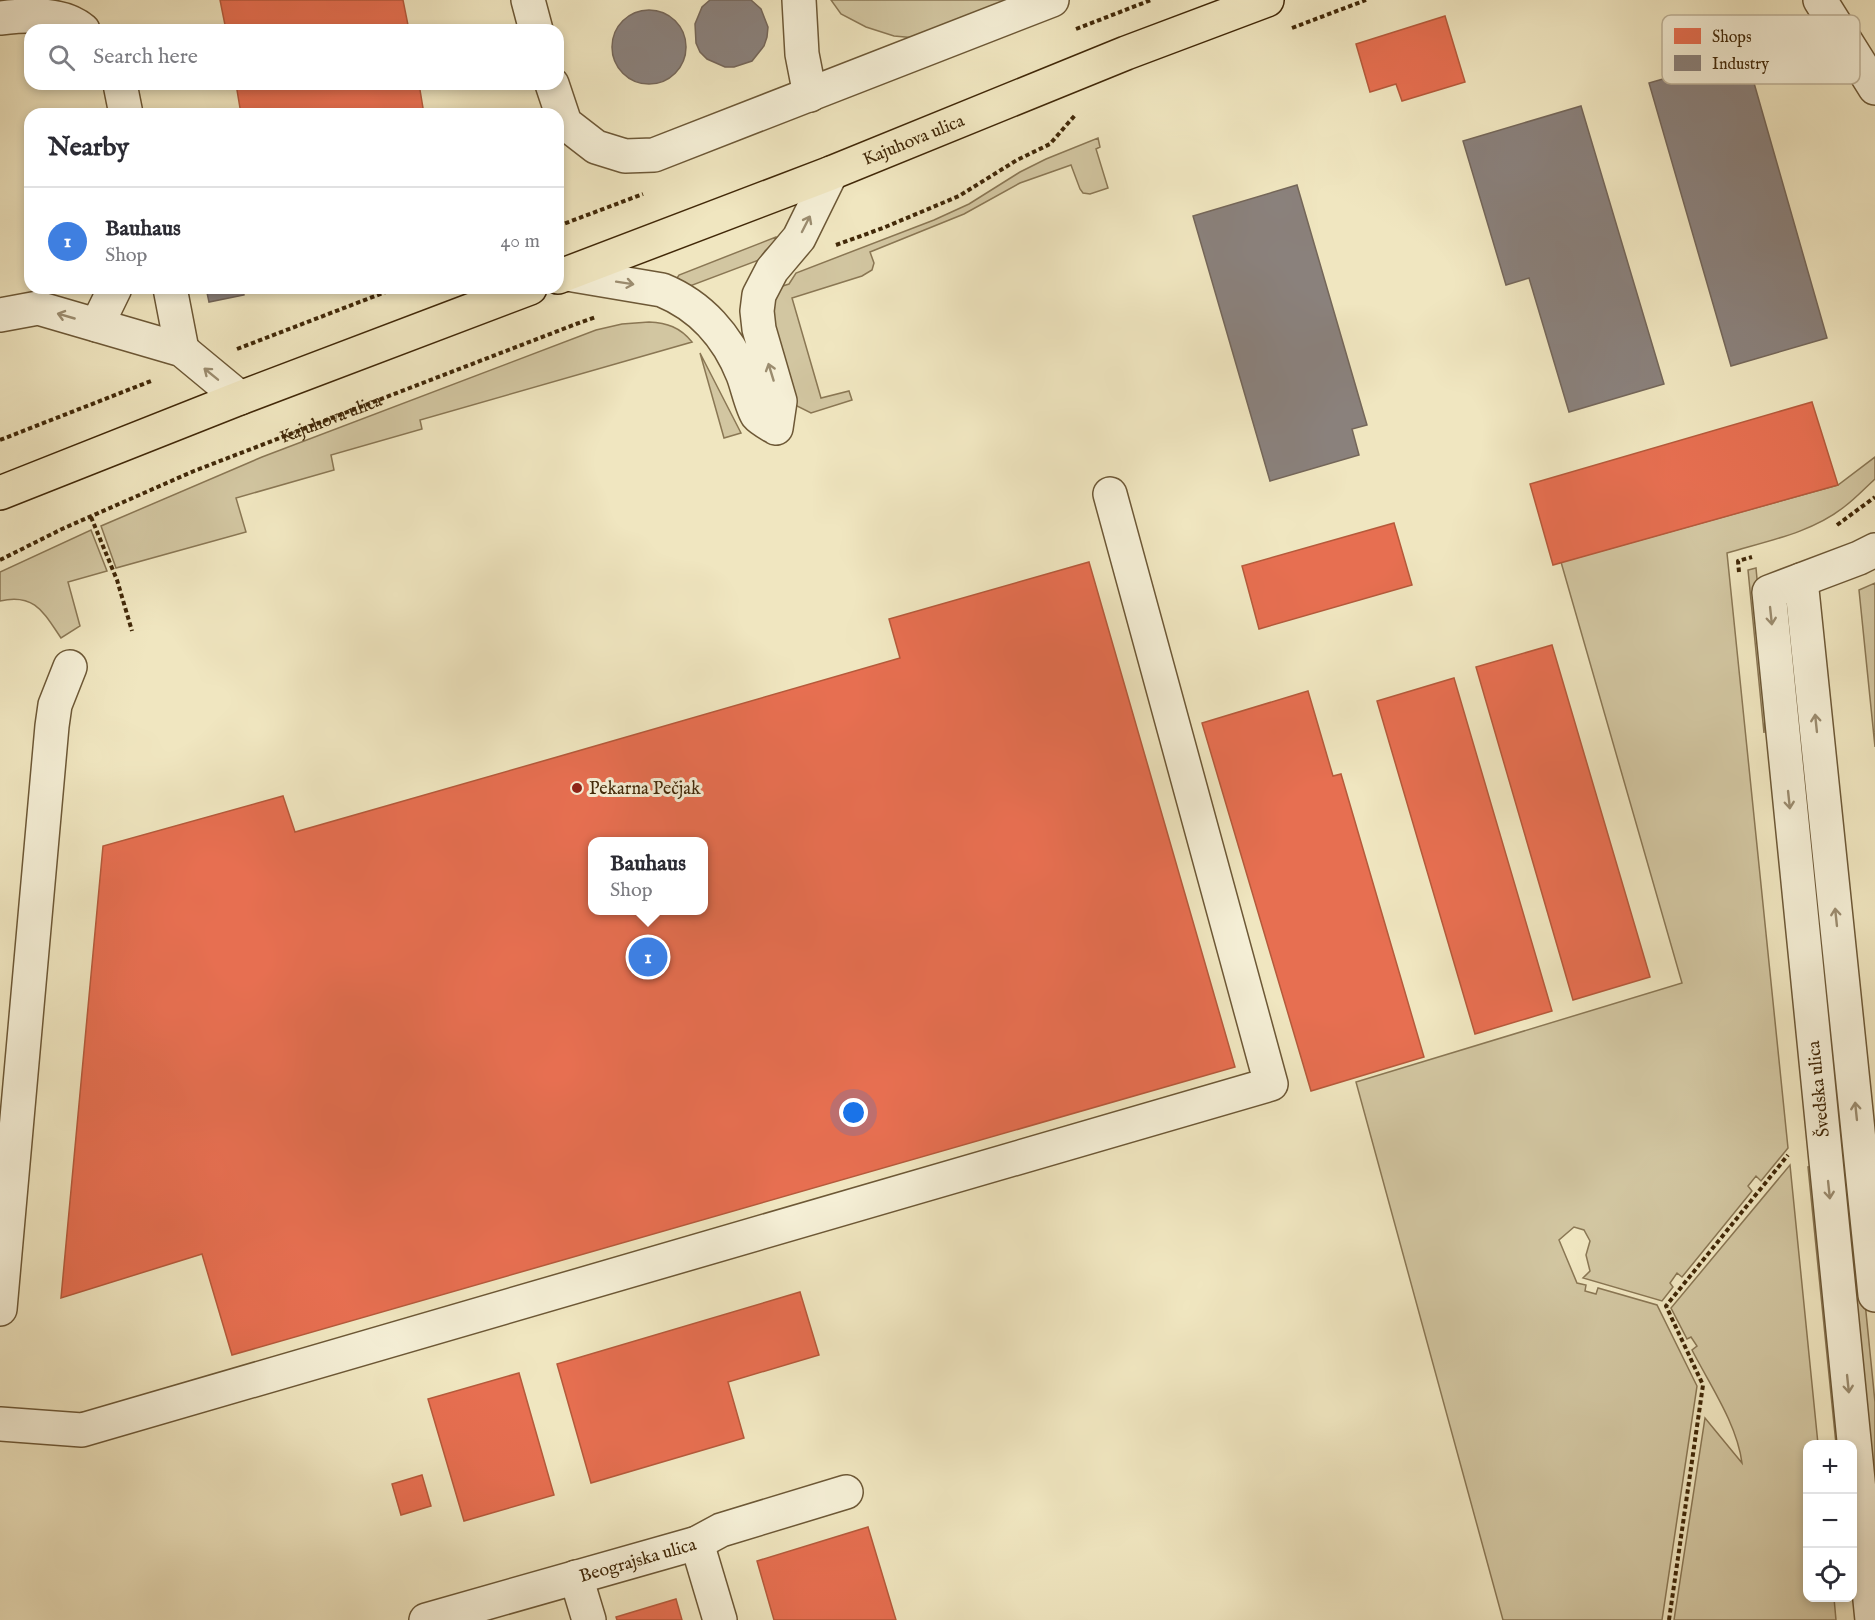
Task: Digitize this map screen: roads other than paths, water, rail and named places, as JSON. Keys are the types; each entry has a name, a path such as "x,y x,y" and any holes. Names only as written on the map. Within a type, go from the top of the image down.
{"main road":[{"name":"Kajuhova ulica","path":"564,276 831,173 1126,53 1267,0"},
{"path":"0,493 240,398 514,294"}],"street":[{"path":"528,0 534,24"},
{"path":"799,0 802,54 810,95"},
{"path":"564,120 596,147 625,156 654,155 1053,0"},
{"path":"1820,0 1829,15"},
{"path":"0,18 53,17 74,24"},
{"path":"1860,64 1875,88"},
{"path":"121,90 125,108"},
{"path":"554,90 560,108"},
{"path":"564,276 662,290 674,295 704,315 731,348 757,415 776,429 780,400 759,329 757,311 759,294 772,270 799,238 831,173"},
{"path":"97,325 112,294"},
{"path":"171,294 182,350"},
{"path":"0,315 38,308 182,350 240,398"},
{"path":"0,1424 82,1430 1271,1084 1110,494"},
{"name":"Švedska ulica","path":"1872,1620 1769,592 1875,550"},
{"name":"Švedska ulica","path":"1801,580 1875,1295"},
{"path":"0,1309 52,726 55,705 70,667"},
{"name":"Beograjska ulica","path":"426,1620 697,1543 721,1530 846,1492"},
{"path":"697,1543 720,1620"},
{"path":"576,1577 589,1620"}],"place":[{"name":"Pekarna Pečjak","path":"577,788"},
{"name":"Bauhaus","path":"648,957"}]}
